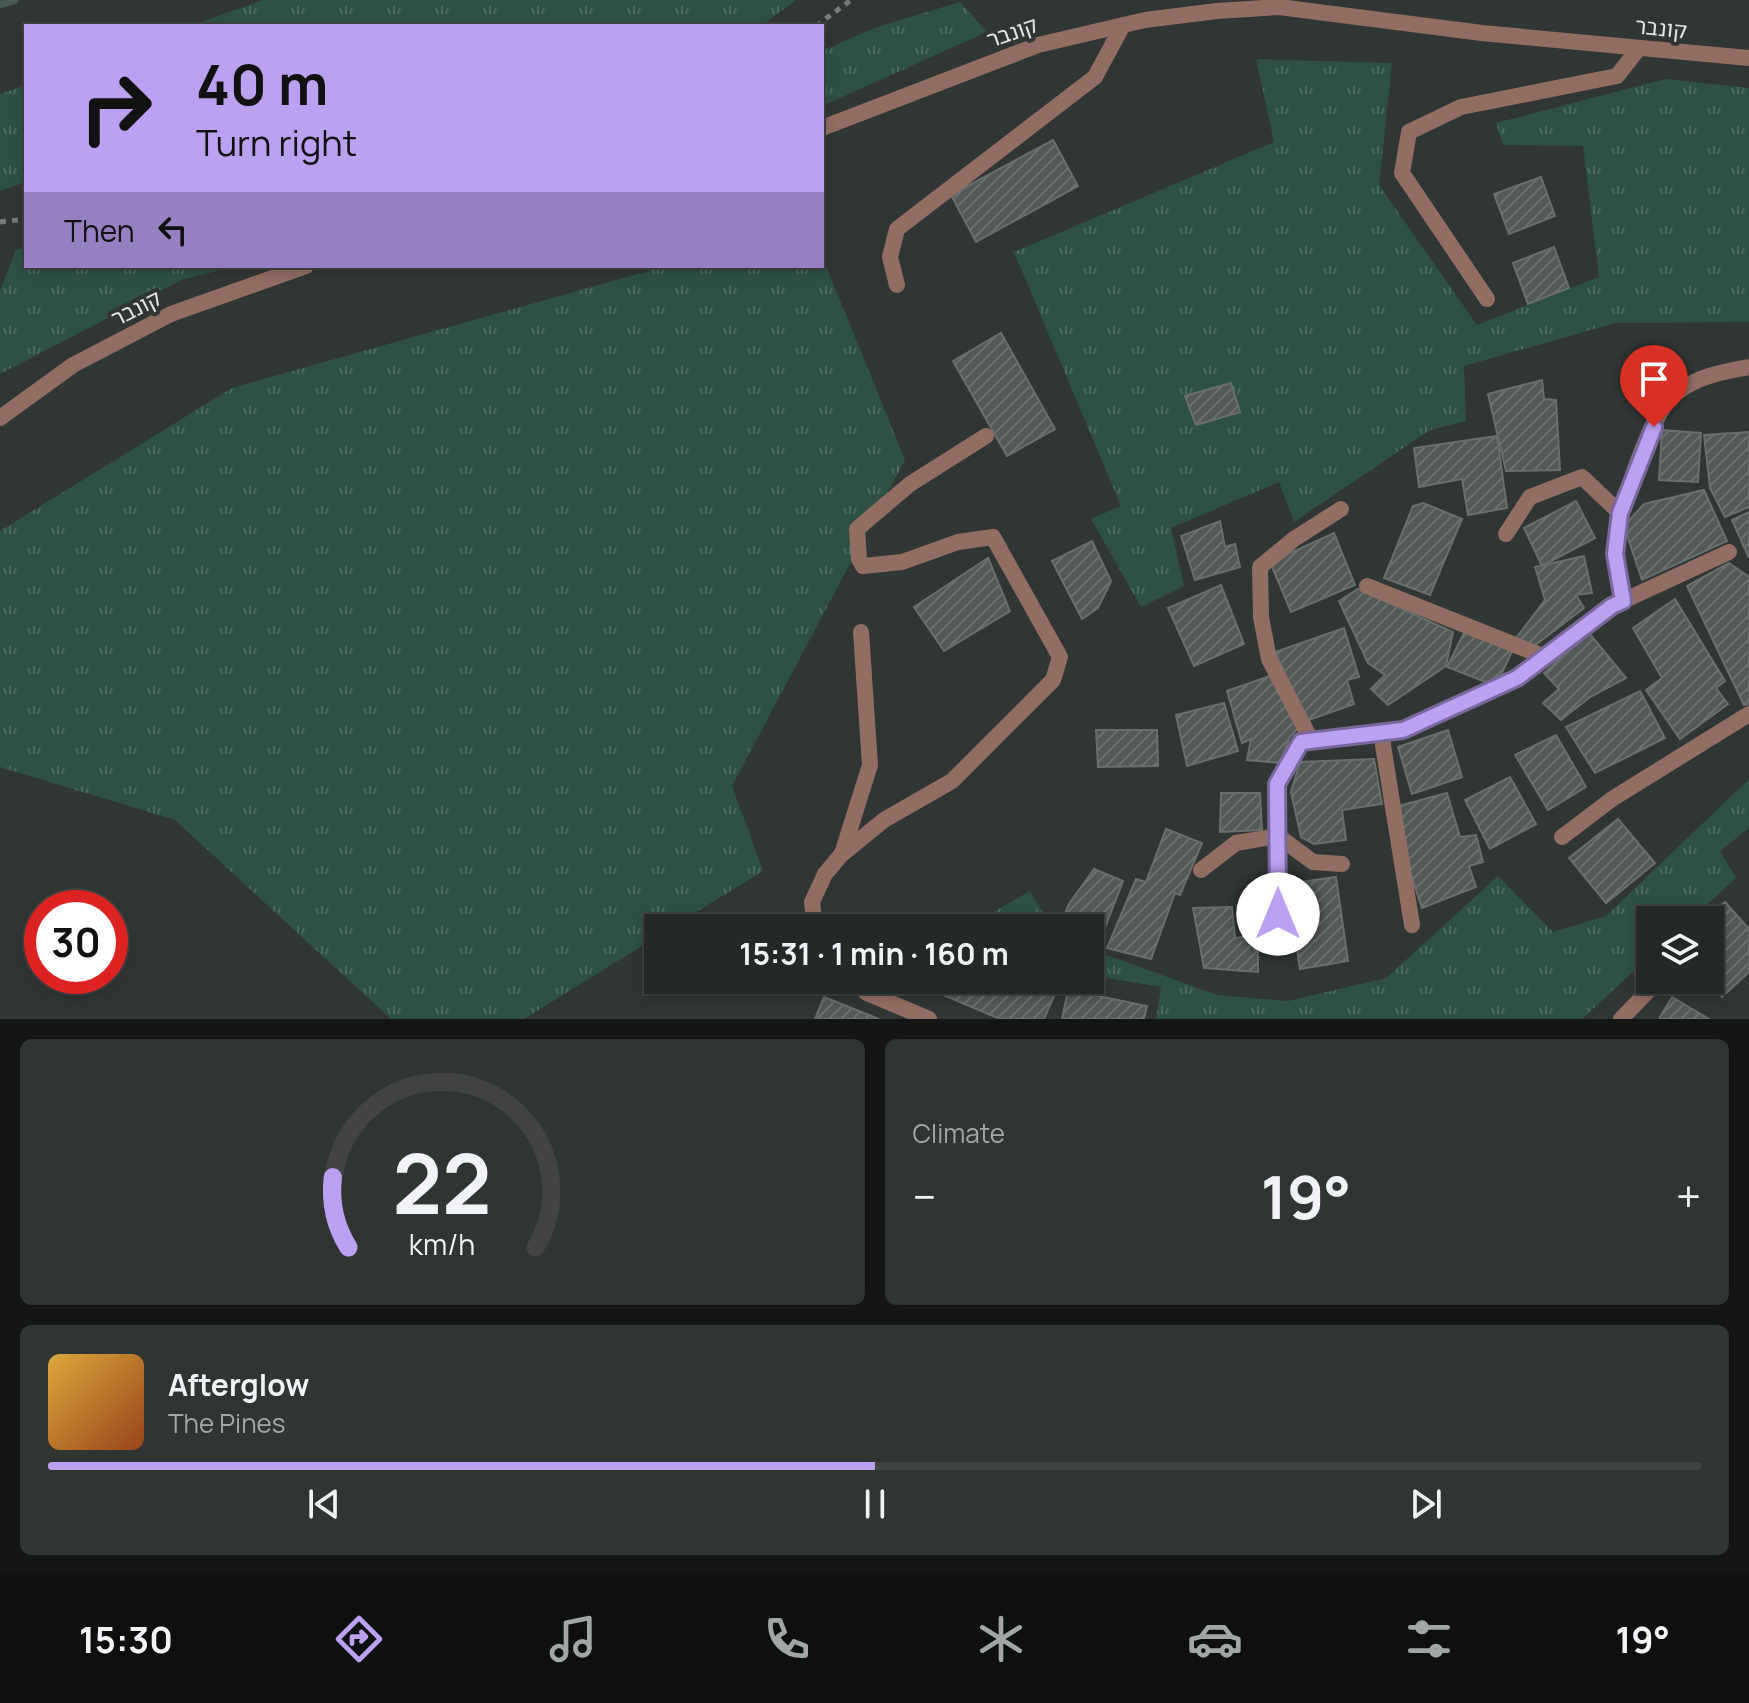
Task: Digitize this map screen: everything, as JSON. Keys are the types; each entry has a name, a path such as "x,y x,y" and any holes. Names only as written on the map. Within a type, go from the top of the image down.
{"street":[{"name":"קונבר","path":"824,127 1038,45 1123,25 1217,11 1279,7 1482,33 1749,58"},
{"path":"897,285 890,257 897,229 1095,77 1123,25"},
{"path":"1487,299 1402,173 1409,132 1461,107 1617,76 1639,48"},
{"name":"קונבר","path":"0,418 73,365 171,314 300,268"},
{"path":"1623,601 1615,554 1620,513 1666,402 1677,392 1710,374 1749,367"},
{"path":"813,914 812,902 825,874 841,855 884,820 952,781 1053,680 1060,657 993,537 958,542 902,562 863,566 859,559 857,529 910,484 986,436"},
{"path":"1506,534 1530,497 1582,477 1620,513"},
{"path":"1311,740 1269,659 1261,617 1260,567 1294,539 1341,509"},
{"path":"1278,914 1277,784 1301,742 1403,730 1517,678 1612,606 1729,552"},
{"path":"1367,586 1545,657"},
{"path":"841,855 870,765 861,632"},
{"path":"1562,837 1612,799 1749,714"},
{"path":"1381,733 1412,925"},
{"path":"1201,870 1236,843 1278,836 1313,862 1342,864"},
{"path":"869,994 929,1019"},
{"path":"1621,1019 1645,994"}],"path":[{"path":"819,24 851,0"},
{"path":"0,222 24,219"}],"green space":[{"path":"263,0 796,0 764,24 196,24"},
{"path":"960,2 987,32 824,105 824,50 874,28"},
{"path":"1256,59 1392,63 1379,185 1477,325 1599,277 1583,146 1503,145 1496,123 1665,79 1749,88 1749,322 1615,323 1464,366 1466,421 1430,430 1294,522 1279,482 1171,528 1184,586 1141,607 1091,519 1121,506 1014,252 1274,142"},
{"path":"24,86 24,183 0,191 0,94"},
{"path":"24,247 24,268 228,268 181,280 0,374 0,291 16,250"},
{"path":"824,261 905,460 732,786 763,871 693,914 644,914 644,945 524,1019 391,1019 175,820 0,767 0,531 232,388 659,268 824,268"},
{"path":"1749,779 1749,828 1720,851 1736,878 1705,906 1636,906 1636,969 1582,1019 1156,1019 1161,987 1104,977 1104,954 1217,995 1288,1001 1386,978 1498,876 1553,932 1606,916"},
{"path":"1030,891 1044,914 990,914"}],"building":[{"path":"1053,140 1078,186 976,242 951,195"},
{"path":"1541,177 1555,216 1509,234 1494,194"},
{"path":"1554,247 1569,288 1528,304 1513,263"},
{"path":"1001,333 1055,429 1007,456 953,361"},
{"path":"1542,380 1544,399 1556,400 1560,470 1506,471 1488,394"},
{"path":"1231,383 1240,412 1196,425 1185,396"},
{"path":"1662,430 1701,433 1698,482 1659,480"},
{"path":"1749,432 1749,507 1725,517 1710,488 1704,435"},
{"path":"1497,436 1507,508 1468,515 1462,479 1419,487 1414,448"},
{"path":"1704,490 1727,541 1642,580 1624,526 1644,504"},
{"path":"1576,501 1595,538 1542,566 1524,528"},
{"path":"1423,503 1462,519 1430,595 1384,578 1413,506"},
{"path":"1749,512 1749,558 1732,520"},
{"path":"1220,521 1225,547 1235,544 1240,567 1195,580 1181,536"},
{"path":"1334,533 1355,585 1291,612 1270,562"},
{"path":"1092,541 1111,581 1098,608 1082,619 1052,561"},
{"path":"1584,556 1592,593 1576,595 1584,608 1530,649 1513,642 1545,600 1535,567"},
{"path":"988,558 1010,611 944,651 914,607"},
{"path":"1729,563 1749,577 1749,704 1744,705 1687,586"},
{"path":"1221,585 1244,644 1194,666 1168,608"},
{"path":"1358,589 1453,632 1446,666 1388,705 1371,689 1385,675 1368,663 1339,601"},
{"path":"1675,599 1725,681 1716,688 1728,704 1680,739 1646,690 1662,678 1633,628"},
{"path":"1344,628 1359,677 1347,680 1354,704 1306,721 1275,652"},
{"path":"1466,629 1513,649 1496,686 1447,667"},
{"path":"1589,633 1626,678 1590,697 1561,720 1543,703 1559,689 1544,673"},
{"path":"1270,676 1299,727 1290,737 1280,763 1247,760 1251,739 1242,743 1227,691"},
{"path":"1640,691 1665,738 1595,773 1566,727"},
{"path":"1224,703 1238,751 1187,766 1176,715"},
{"path":"1096,730 1157,730 1158,766 1098,767"},
{"path":"1448,730 1462,777 1412,794 1398,747"},
{"path":"1556,735 1586,787 1548,810 1515,755"},
{"path":"1374,759 1382,804 1342,810 1346,840 1314,844 1301,837 1291,792 1300,762"},
{"path":"1510,777 1536,824 1490,849 1465,800"},
{"path":"1221,793 1260,793 1262,830 1220,832"},
{"path":"1447,793 1460,837 1476,835 1483,862 1469,866 1476,887 1422,908 1398,836 1395,807"},
{"path":"1618,819 1655,863 1606,903 1569,858"},
{"path":"1166,829 1202,843 1180,895 1175,893 1151,959 1107,948 1136,879 1146,882"},
{"path":"1094,869 1123,881 1104,930 1104,914 1065,914"},
{"path":"1336,877 1348,961 1300,969 1287,884"},
{"path":"1725,902 1749,929 1749,972 1722,997 1719,994 1724,994 1724,906 1721,906"},
{"path":"1232,907 1235,938 1258,935 1258,972 1204,968 1193,908"},
{"path":"941,994 1054,996 1044,1019 1000,1019"},
{"path":"1067,994 1088,994 1147,1006 1144,1019 1062,1019"},
{"path":"824,997 879,1019 815,1019"},
{"path":"1672,997 1709,1019 1659,1019"}],"waterway":[{"path":"0,4 14,0"}],"route":[{"path":"1278,914 1277,784 1301,742 1403,730 1517,678 1612,606 1623,601 1615,554 1620,513 1654,427"}]}
